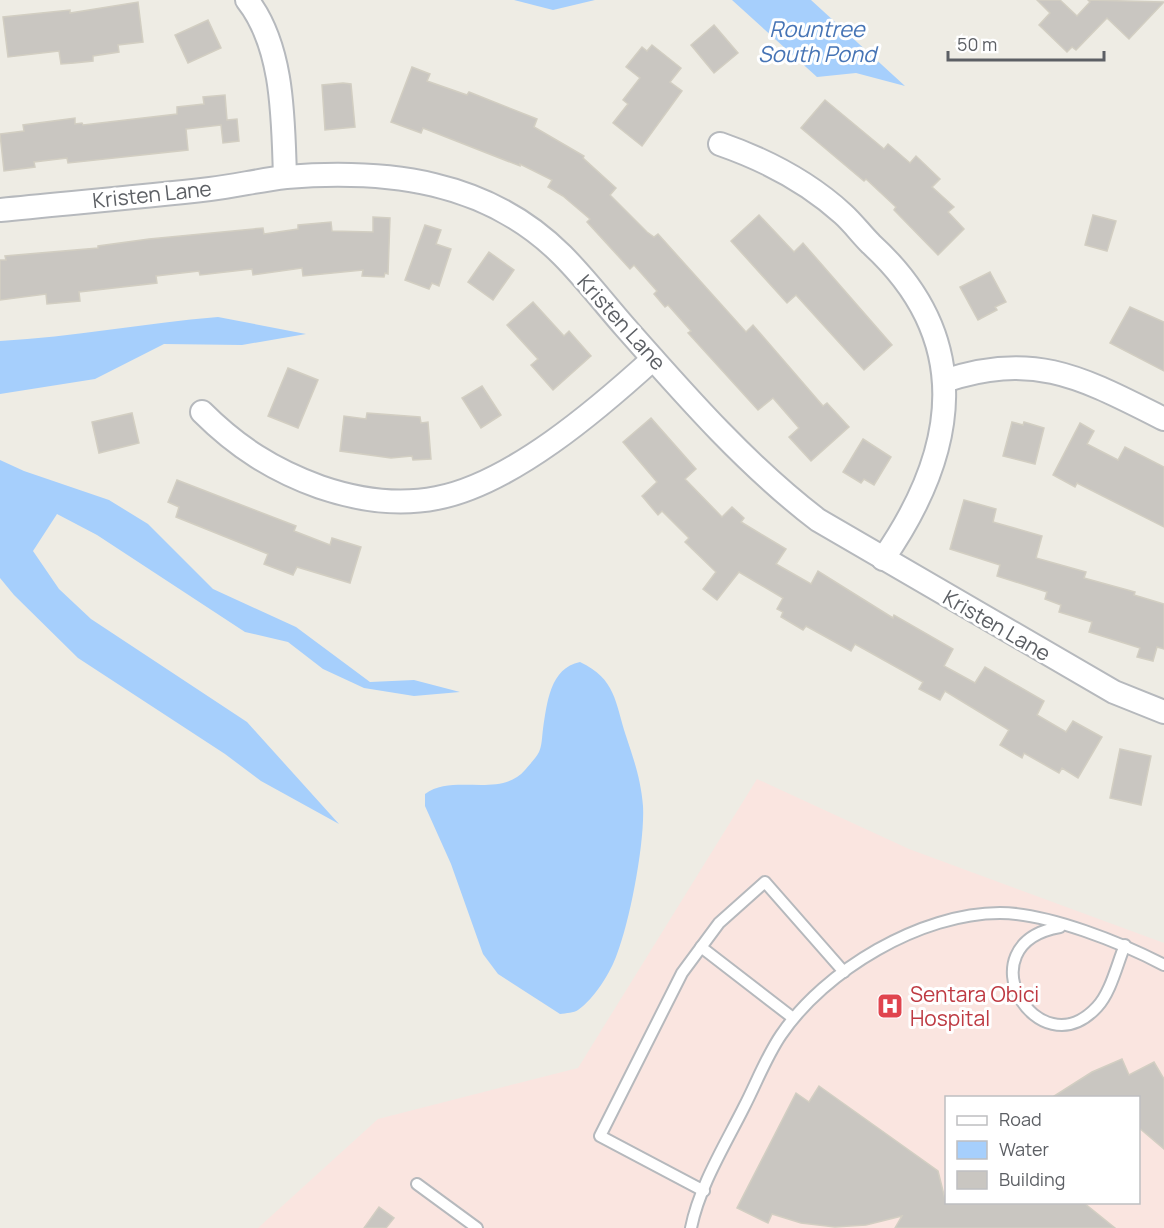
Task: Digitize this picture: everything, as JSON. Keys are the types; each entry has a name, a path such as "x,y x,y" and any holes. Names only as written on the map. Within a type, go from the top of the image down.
{"street":[{"path":"247,0 265,30 277,78 284,128 285,177"},
{"path":"720,144 779,168 813,189 843,214 895,266 920,300 933,328 942,358 944,381 940,432 931,468 904,528 883,559"},
{"name":"Kristen Lane","path":"0,210 212,189 285,177 381,176 426,181 462,191 496,206 534,230 562,255 653,358 748,460 782,492 818,520 1114,693 1164,712"},
{"path":"202,412 226,436 254,457 290,476 340,494 372,501 426,500 467,490 528,457 611,397 653,358"},
{"path":"944,381 998,368 1059,371 1090,382 1164,419"}],"lane":[{"path":"704,1191 600,1136 682,973 719,923 765,882 844,972"},
{"path":"691,1228 704,1191 780,1036 793,1018 810,999 844,972 903,937 954,918 1001,913 1035,918 1075,929 1125,945 1164,965"},
{"path":"1075,929 1060,927 1038,933 1022,947 1015,961 1012,975 1014,990 1021,1003 1033,1016 1047,1022 1060,1024 1075,1022 1099,1006 1125,945"},
{"path":"701,947 793,1018"},
{"path":"417,1184 477,1228"}],"shaded area":[{"name":"Sentara Obici Hospital","path":"757,779 909,849 1164,943 1164,1228 258,1228 378,1119 578,1068"}],"water":[{"path":"514,0 595,0 553,10"},
{"name":"Rountree South Pond","path":"732,0 811,0 905,86 856,73 817,77"},
{"path":"218,317 306,334 242,345 164,344 95,379 0,394 0,341"},
{"path":"0,460 24,471 109,500 148,524 213,589 296,627 370,682 414,680 460,692 414,696 364,688 323,669 288,642 245,632 97,535 57,514 33,551 59,589 91,619 247,722 339,824 261,781 225,754 78,658 14,595 0,578"},
{"path":"580,662 601,676 616,702 639,779 643,806 642,840 631,902 622,940 614,961 601,985 584,1005 574,1012 560,1014 498,974 483,954 451,864 425,806 425,794 449,785 503,783 515,778 525,770 540,750 549,698 556,679 562,671"}],"building":[{"path":"1037,0 1060,0 1077,16 1090,2 1088,0 1164,2 1129,39 1107,18 1076,50 1072,47 1067,52 1039,25 1050,13"},
{"path":"138,2 143,42 118,45 119,52 93,56 93,61 61,64 59,51 8,57 3,17 70,10 70,13"},
{"path":"208,20 221,48 188,63 175,35"},
{"path":"714,25 738,53 714,73 691,45"},
{"path":"652,45 681,68 670,82 682,91 642,146 613,123 628,104 623,100 640,78 626,67 642,47 647,51"},
{"path":"412,67 430,74 427,81 467,95 469,92 537,119 534,127 584,156 583,158 616,188 610,195 647,232 654,237 658,234 746,332 753,325 823,406 827,403 849,427 811,461 789,437 799,428 773,398 758,410 688,333 691,331 668,305 665,307 654,294 657,291 634,265 630,269 587,222 590,219 563,196 548,187 552,180 520,164 520,166 423,128 421,133 391,122"},
{"path":"351,84 355,127 325,130 322,85"},
{"path":"225,95 227,120 237,119 239,141 223,143 221,125 186,129 188,150 68,163 67,158 34,162 35,167 4,171 0,134 24,131 23,125 75,118 75,124 82,123 83,125 177,114 177,107 204,104 203,97"},
{"path":"825,100 884,149 888,144 910,163 916,156 940,179 932,187 954,207 948,212 964,229 938,255 894,210 896,207 866,179 864,181 801,128"},
{"path":"759,215 794,252 803,243 892,345 864,370 796,295 787,303 731,241"},
{"path":"1093,215 1116,221 1107,251 1085,245"},
{"path":"373,217 390,218 388,274 385,273 384,277 362,276 363,270 303,276 302,268 253,275 252,269 200,275 199,271 156,276 157,283 79,292 80,301 47,304 46,294 0,300 0,260 6,260 5,256 98,248 98,246 149,239 263,228 264,234 298,229 298,225 331,222 332,231 373,232"},
{"path":"425,225 441,230 436,244 451,249 439,286 432,283 429,289 405,280"},
{"path":"489,252 514,270 493,300 468,282"},
{"path":"990,272 1006,302 995,307 997,310 978,320 960,287"},
{"path":"533,302 564,336 569,331 591,356 553,390 531,365 538,359 507,325"},
{"path":"1130,307 1164,322 1164,371 1110,343"},
{"path":"288,368 318,380 298,428 268,416"},
{"path":"482,386 501,415 481,428 462,398"},
{"path":"132,413 139,443 99,453 92,422"},
{"path":"367,413 420,417 421,423 428,422 431,459 413,460 412,456 391,458 340,451 344,416 366,419"},
{"path":"651,418 696,469 685,479 722,517 732,507 744,518 741,522 786,549 776,564 811,584 818,571 893,618 894,615 953,649 944,666 975,683 985,667 1044,701 1037,715 1066,732 1073,721 1102,737 1078,778 1062,768 1059,773 1024,753 1022,758 1000,745 1009,730 945,691 940,700 919,689 923,682 855,644 851,651 806,626 803,630 781,617 783,612 777,609 783,598 739,572 717,600 703,589 716,572 685,542 689,538 662,511 658,515 642,496 657,482 623,442"},
{"path":"1012,422 1023,425 1024,422 1044,428 1035,464 1003,456"},
{"path":"1080,423 1094,431 1087,444 1118,460 1125,447 1164,467 1164,527 1077,483 1075,487 1053,475"},
{"path":"863,439 891,457 874,485 864,479 861,483 843,472"},
{"path":"177,480 296,526 294,531 330,545 332,538 361,547 350,583 297,567 293,575 264,564 268,554 176,517 179,507 168,502"},
{"path":"964,500 996,509 993,522 1042,536 1036,558 1086,572 1084,578 1135,592 1134,595 1164,604 1164,649 1157,647 1153,661 1137,657 1140,648 1089,632 1092,622 1059,612 1061,605 1045,599 1047,592 997,576 1000,565 950,549"},
{"path":"1120,749 1151,756 1141,805 1110,798"},
{"path":"1122,1059 1129,1075 1154,1062 1164,1079 1164,1149 1140,1129 1140,1096 1054,1096 1092,1072"},
{"path":"819,1086 938,1171 945,1204 1085,1204 1115,1228 895,1228 902,1216 866,1225 835,1227 801,1223 772,1214 768,1223 737,1208 796,1093 809,1102"},
{"path":"379,1207 394,1218 386,1228 364,1228"}],"place":[{"name":"Sentara Obici Hospital","path":"890,1006"}]}
